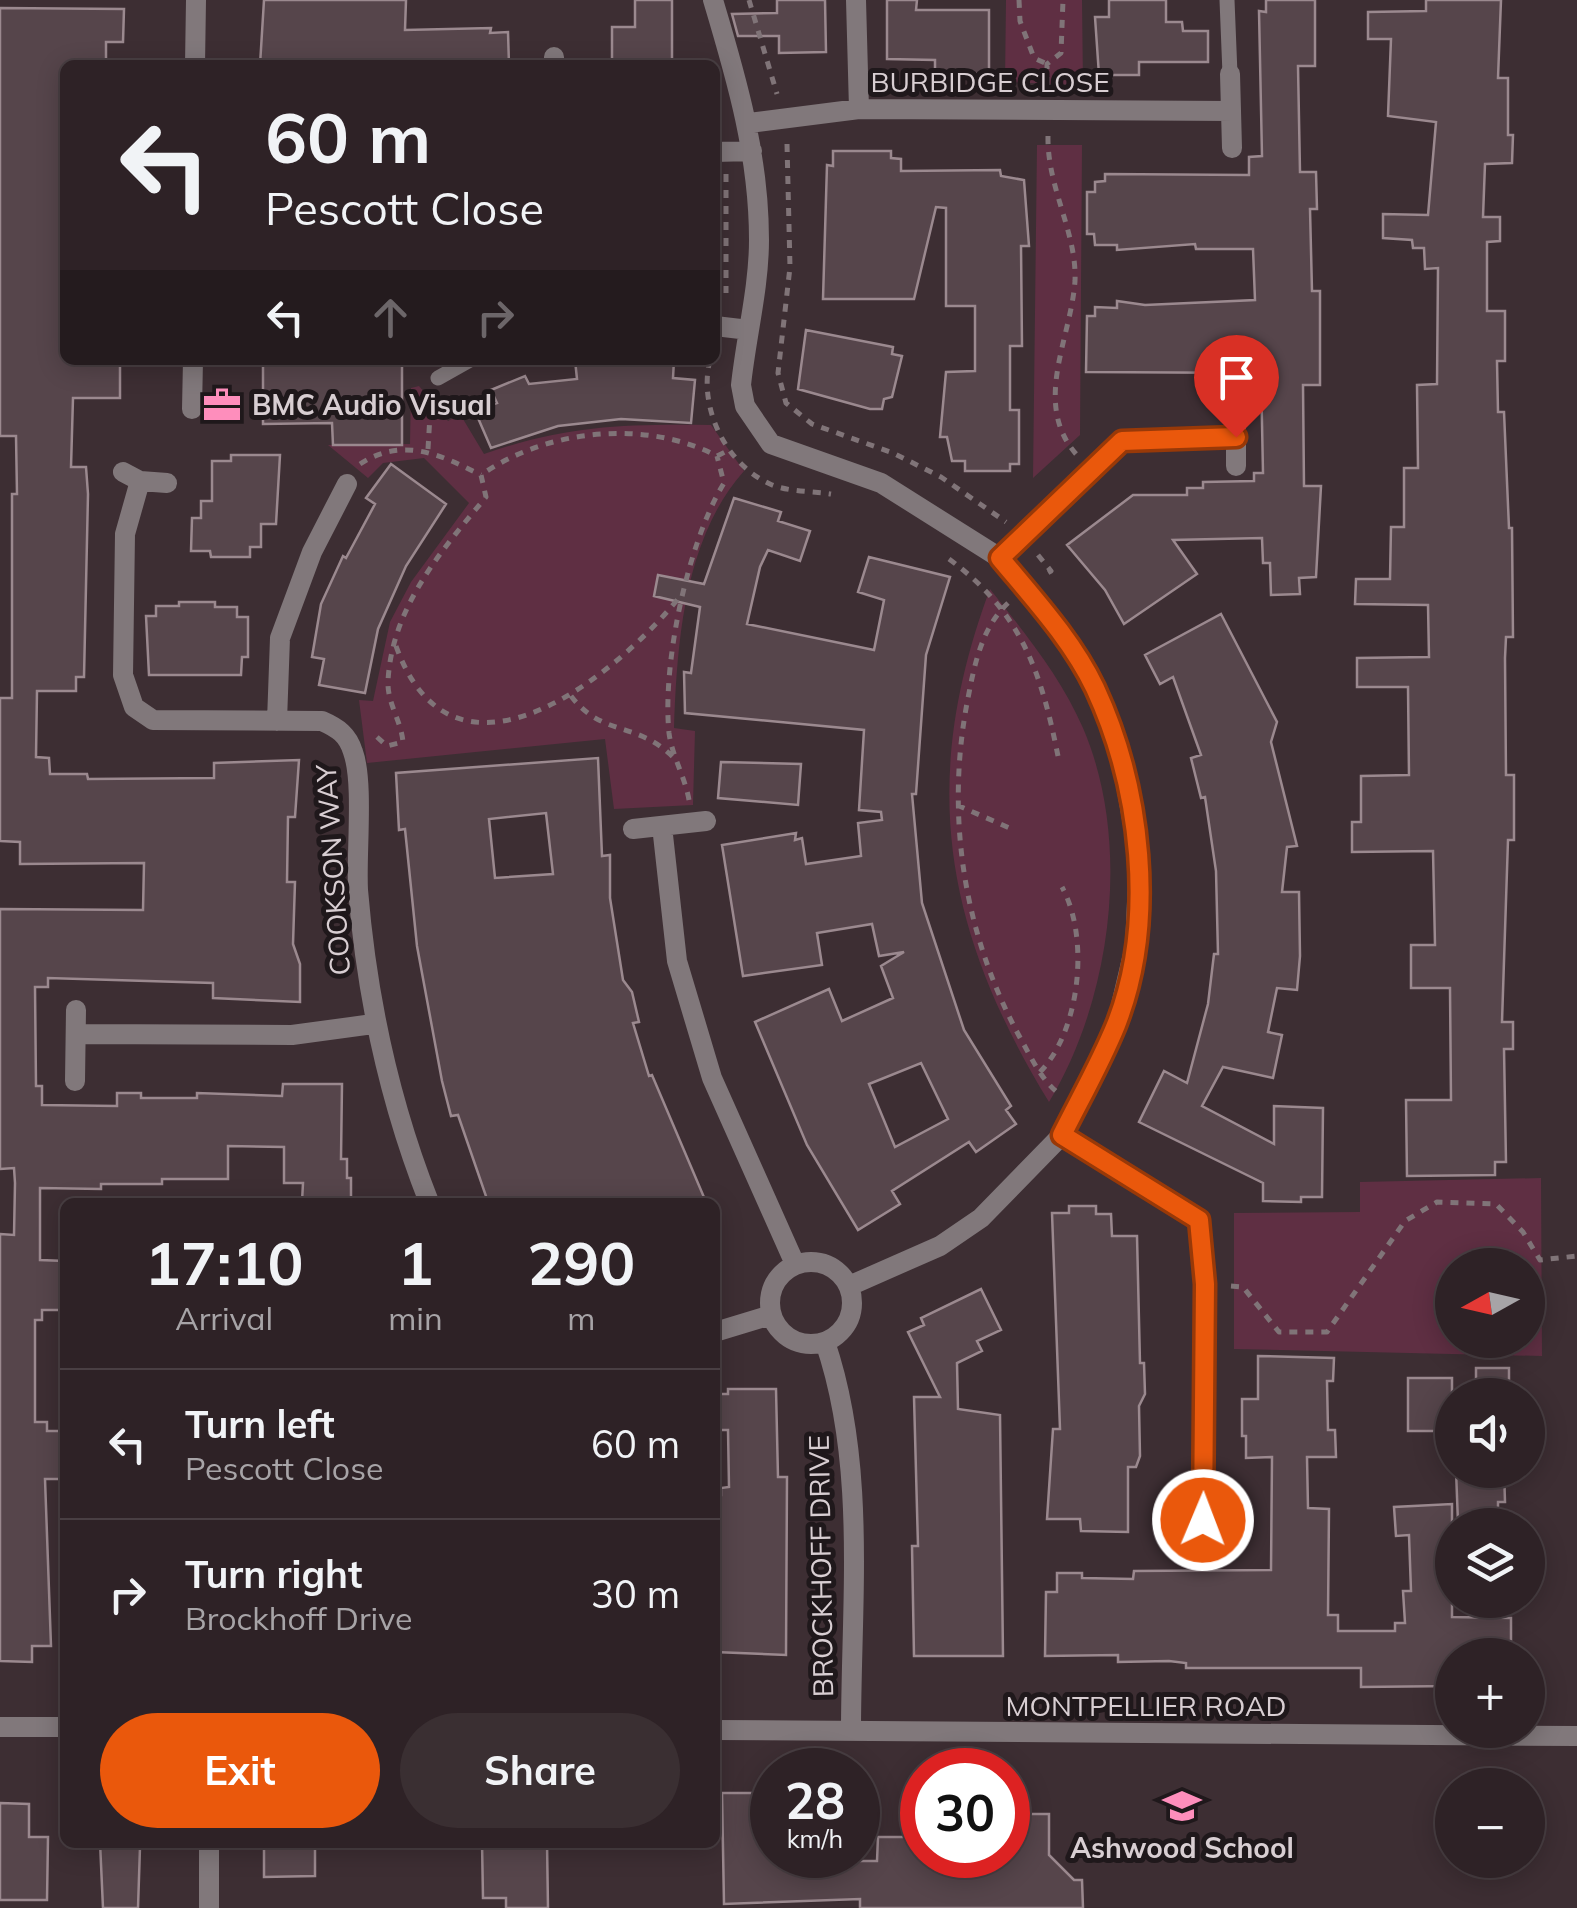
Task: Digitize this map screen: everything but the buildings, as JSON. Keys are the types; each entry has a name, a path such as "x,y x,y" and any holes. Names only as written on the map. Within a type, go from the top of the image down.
{"street":[{"path":"196,0 196,60"},
{"path":"713,0 749,123 752,151 759,242 741,385 745,406 771,444 881,483 944,518 1000,558 1094,687 1121,757 1139,858 1135,946 1117,1022 1062,1135 980,1218 940,1246 849,1286"},
{"path":"856,0 860,109"},
{"path":"1230,74 1232,148"},
{"name":"BURBIDGE CLOSE","path":"749,123 860,109 1231,111"},
{"path":"720,152 752,151"},
{"path":"720,326 749,330"},
{"path":"192,409 193,365"},
{"path":"1236,395 1236,466"},
{"path":"1000,558 1122,441 1236,437"},
{"name":"COOKSON WAY","path":"168,482 131,477 124,675 134,707 153,720 322,721 341,729 354,753 358,888 373,1024 406,1144 428,1198"},
{"path":"277,722 280,638 312,552 347,484"},
{"path":"633,829 699,822"},
{"path":"662,826 677,960 712,1078 795,1264"},
{"path":"75,1081 76,1010"},
{"path":"76,1034 292,1035 373,1024"},
{"path":"1062,1135 1199,1220 1205,1284 1203,1520"},
{"path":"795,1264 827,1264 849,1286 849,1320 825,1342 808,1345 792,1340 778,1330 770,1315 773,1285 795,1264"},
{"path":"720,1330 770,1315"},
{"name":"BROCKHOFF DRIVE","path":"825,1342 842,1392 851,1460 851,1731"},
{"path":"1167,1520 1244,1520"},
{"path":"0,1727 60,1728"},
{"name":"MONTPELLIER ROAD","path":"720,1730 1577,1736"},
{"path":"209,1848 210,1908"}],"lane":[{"path":"1228,0 1230,74"},
{"path":"438,378 461,365"}],"path":[{"path":"748,0 788,146 790,226 780,388 794,414 893,453"},
{"path":"1019,0 1020,21 1034,58 1047,64"},
{"path":"1047,64 1061,53 1063,0"},
{"path":"1047,64 1047,168 1072,250 1074,281 1054,397 1064,440 1090,470"},
{"path":"720,161 728,231 720,307"},
{"path":"428,449 429,404 438,378"},
{"path":"481,475 499,463 554,440 604,435 655,435 686,440 717,456 724,483 700,528 684,592 669,712 677,762 699,822"},
{"path":"347,484 362,462 428,449 481,475"},
{"path":"717,456 731,449"},
{"path":"341,729 356,720 368,721 378,742 395,747 402,742 389,698 396,644 421,580 486,497 481,475"},
{"path":"942,554 1003,607 1019,630 1037,675 1058,756"},
{"path":"1026,589 1003,607 985,635 973,672 962,726 957,805 969,905 986,962 1040,1072 1076,1108"},
{"path":"396,644 418,692 436,709 456,718 508,719 534,713 572,696 626,657 684,592"},
{"path":"572,696 589,718 656,739 677,762"},
{"path":"957,805 1014,830"},
{"path":"1040,1072 1054,1058 1065,1030 1074,983 1075,928 1062,888"},
{"path":"1205,1284 1243,1288 1279,1332 1327,1332 1405,1222 1438,1202 1496,1204 1523,1232 1540,1260 1577,1256"}],"shaded area":[{"path":"1006,0 1082,0 1083,85 1005,82"},
{"path":"1037,145 1082,145 1080,435 1033,478"},
{"path":"419,386 448,421 460,414 484,454 542,437 596,428 711,425 744,471 708,527 696,559 682,627 674,728 695,731 693,805 614,809 605,739 367,763 359,700 373,701 390,622 411,582 469,503 424,458 383,463 368,478 328,445 410,444 411,388"},
{"path":"990,589 1041,656 1074,709 1098,773 1107,820 1108,919 1100,968 1071,1061 1049,1102 1013,1038 985,976 965,915 953,853 949,791 954,726 968,659"},
{"path":"1541,1178 1541,1248 1435,1248 1435,1354 1234,1349 1234,1213 1360,1212 1360,1182"}],"place":[{"name":"BMC Audio Visual","path":"222,405"},
{"name":"Ashwood School","path":"1182,1806"}],"route":[{"path":"1203,1520 1205,1284 1199,1220 1062,1135 1117,1022 1135,946 1139,858 1121,757 1094,687 1055,624 1000,558 1122,441 1236,437"}]}
